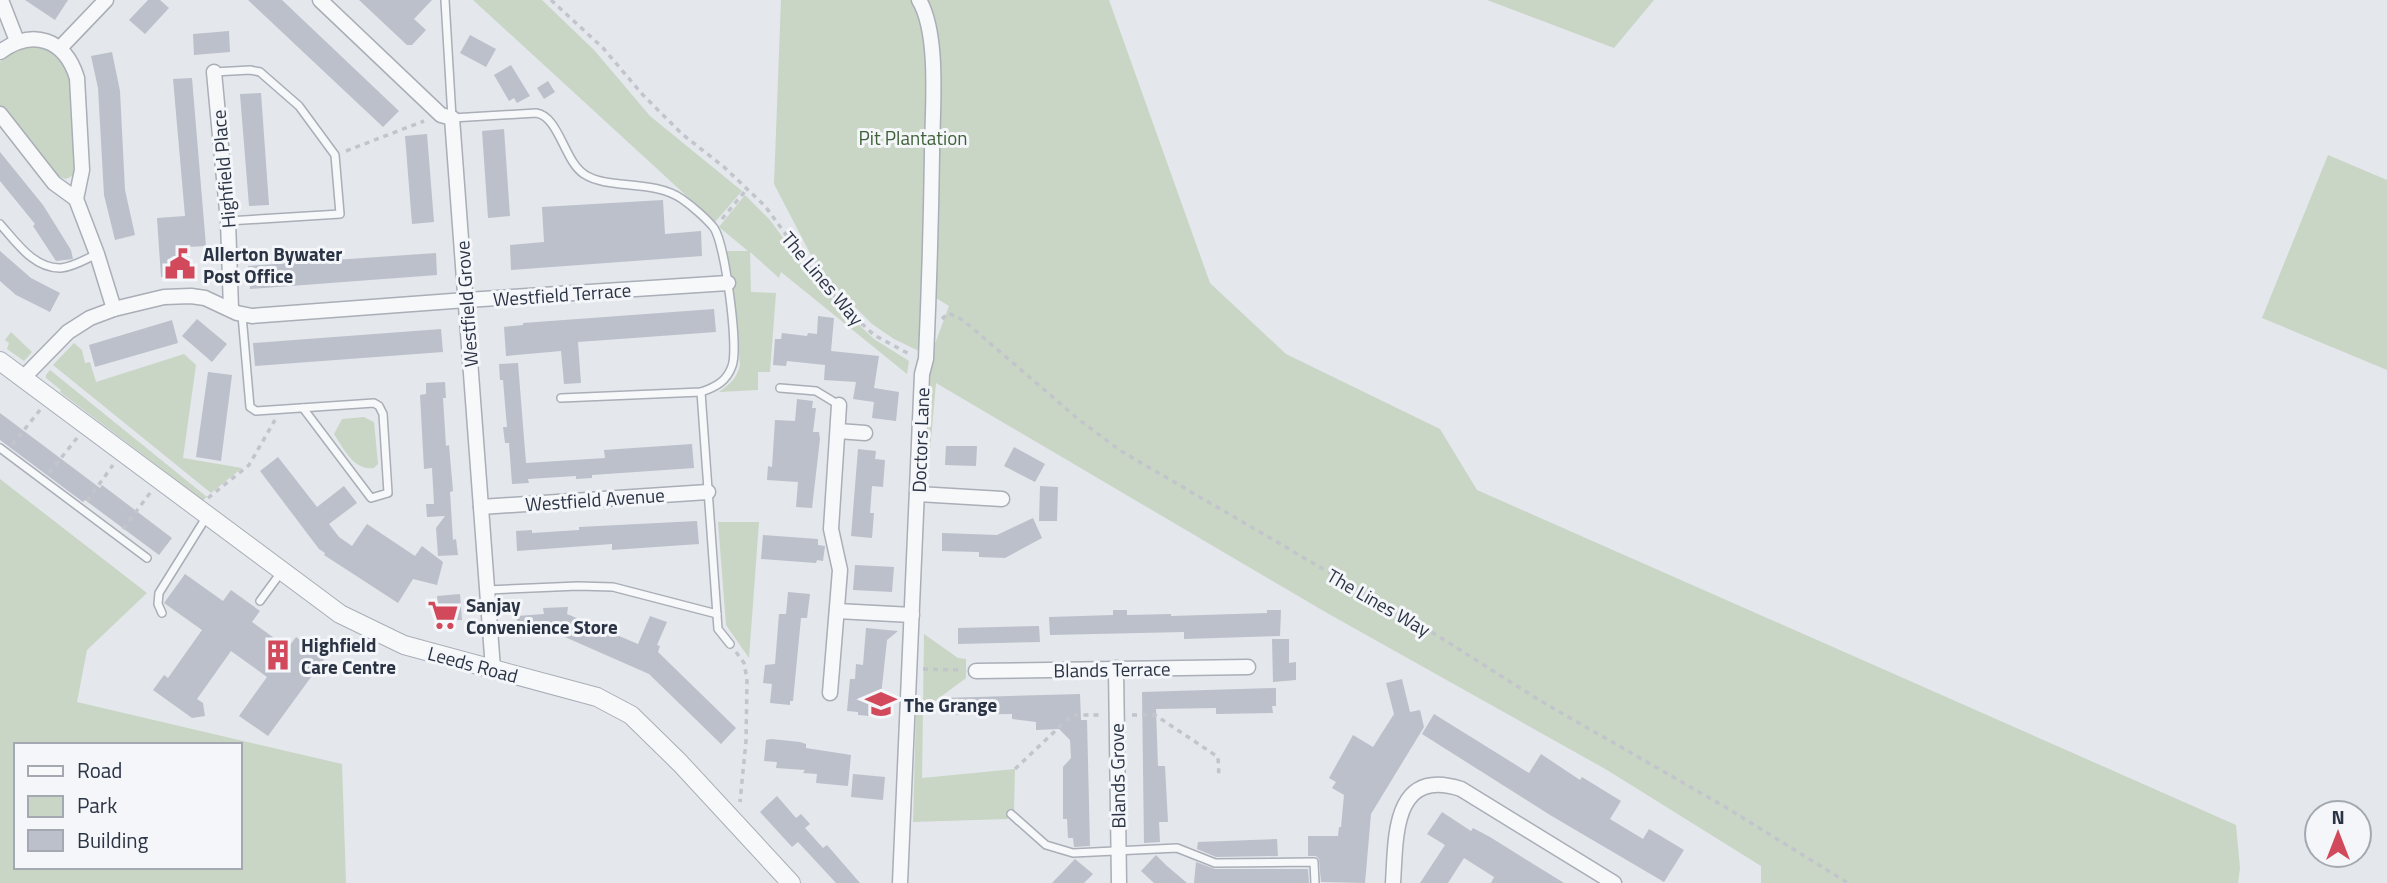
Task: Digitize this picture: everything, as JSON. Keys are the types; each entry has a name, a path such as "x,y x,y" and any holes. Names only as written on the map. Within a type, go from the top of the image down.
{"street":[{"path":"1,0 17,41"},
{"path":"60,48 106,0"},
{"path":"320,0 446,116"},
{"name":"Doctors Lane","path":"900,883 922,374 928,329 933,61 924,9 919,0"},
{"path":"0,52 17,41 40,39 60,48 73,64 77,78 82,170 76,199 114,309"},
{"name":"Highfield Place","path":"214,72 236,312"},
{"path":"0,114 54,183 76,199"},
{"name":"Westfield Grove","path":"446,116 466,300 493,669"},
{"name":"Westfield Terrace","path":"236,312 252,316 728,284"},
{"path":"23,378 68,332 90,318 114,309 178,295 205,298 236,312"},
{"name":"Leeds Road","path":"0,361 340,614 404,645 597,697 631,715 680,763 791,883"},
{"path":"830,693 839,570 831,529 839,405"},
{"path":"838,430 865,433"},
{"name":"Westfield Avenue","path":"481,507 708,492"},
{"path":"918,494 1002,499"},
{"path":"837,611 912,615"},
{"name":"Blands Terrace","path":"976,671 1248,667"},
{"name":"Blands Grove","path":"1116,668 1119,883"},
{"path":"1393,883 1400,812 1408,799 1419,790 1433,785 1461,789 1614,883"}],"lane":[{"path":"445,0 446,116 545,115 583,174 608,182 657,189 680,198 714,229 728,284 734,363 727,377 716,387 701,391 561,398"},
{"path":"214,72 250,70 264,75 299,106 335,155 340,214 228,221"},
{"path":"0,224 27,255 46,265 61,268 97,254"},
{"path":"236,312 250,407 256,411 374,403 379,406 383,414 388,493 371,498 303,408"},
{"path":"780,388 816,391 839,405"},
{"path":"701,391 718,629 730,644"},
{"path":"3,450 147,558"},
{"path":"162,613 158,604 159,593 202,511"},
{"path":"260,601 282,571"},
{"path":"487,590 613,587 717,614"},
{"path":"1011,814 1046,845 1073,853 1177,848 1215,863 1314,862 1315,883"}],"path":[{"name":"The Lines Way","path":"551,0 603,48 643,95 682,134 724,167 765,206 809,266 842,305 874,335 907,354 926,359"},
{"path":"335,155 446,116"},
{"path":"714,229 746,190"},
{"name":"The Lines Way","path":"928,329 948,313 963,320 1077,418 1121,451 1238,522 1438,636 1539,700 1727,808 1848,883"},
{"path":"3,450 49,398"},
{"path":"202,511 249,465 281,409"},
{"path":"44,481 86,425"},
{"path":"81,509 122,453"},
{"path":"118,536 160,480"},
{"path":"730,644 744,663 747,679 746,741 737,825"},
{"path":"911,668 976,671"}],"green space":[{"path":"473,0 542,0 594,50 650,116 742,191 715,222"},
{"name":"Pit Plantation","path":"781,0 1109,0 1210,283 1286,354 1440,429 1477,490 2236,825 2240,868 2238,883 1761,883 1761,866 1607,770 1327,613 936,383 930,451 923,448 929,360 949,306 925,287 919,351 872,324 815,263 774,184"},
{"path":"1487,0 1654,0 1614,48"},
{"path":"36,45 58,56 70,77 75,170 72,176 66,179 56,176 0,106 0,62 12,50"},
{"path":"2328,155 2387,180 2387,370 2262,318"},
{"path":"745,195 770,220 810,275 838,305 874,339 909,361 907,374 781,272 779,278 750,252 751,292 776,293 770,372 758,372 758,390 719,392 733,380 740,365 732,276 725,251 748,251 719,227"},
{"path":"11,332 32,352 24,361 7,349 9,343 5,340"},
{"path":"74,343 82,350 85,363 90,362 96,382 184,354 196,365 183,458 242,468 211,493 53,365"},
{"path":"50,370 207,497 203,500 60,392 61,390 46,378"},
{"path":"364,417 374,422 378,464 374,468 355,463 334,434 342,419"},
{"path":"0,479 147,593 87,650 77,702 342,764 346,883 0,883"},
{"path":"718,522 759,522 749,658 726,625"},
{"path":"924,634 958,658 966,659 966,678 923,710"},
{"path":"916,713 923,713 922,778 1015,769 1014,810 1007,819 913,822"}],"building":[{"path":"25,0 68,0 55,20"},
{"path":"148,0 160,0 169,8 145,34 129,20"},
{"path":"248,0 282,0 399,111 383,127"},
{"path":"359,0 432,0 414,19 426,30 412,45 407,45"},
{"path":"229,31 230,52 194,55 193,34"},
{"path":"470,35 496,49 486,67 460,53"},
{"path":"112,52 120,91 125,190 135,235 115,240 104,195 98,88 91,56"},
{"path":"511,65 530,96 517,103 514,98 509,101 494,75"},
{"path":"192,78 206,246 187,247 189,275 161,277 157,218 185,216 173,79"},
{"path":"548,81 555,92 544,99 537,88"},
{"path":"261,93 269,205 249,206 240,94"},
{"path":"504,129 510,216 488,218 482,131"},
{"path":"427,134 434,222 412,224 405,136"},
{"path":"0,152 43,205 71,250 73,259 56,261 33,226 35,224 0,181"},
{"path":"663,200 665,234 701,231 702,256 511,270 510,245 544,242 542,207"},
{"path":"0,251 31,278 60,293 50,312 16,295 0,281"},
{"path":"436,253 437,275 250,289 248,266"},
{"path":"714,309 716,332 578,342 581,383 564,384 561,351 506,356 504,327 523,323"},
{"path":"818,316 834,318 831,351 879,356 874,388 899,392 896,421 872,418 874,402 853,399 856,382 824,380 825,365 787,361 786,366 773,365 775,339 781,339 782,333 807,336 808,333 817,334"},
{"path":"197,319 227,344 212,362 182,336"},
{"path":"172,320 178,343 95,367 89,345"},
{"path":"441,329 443,352 255,366 253,343"},
{"path":"518,363 526,463 605,458 604,450 692,444 694,468 592,475 592,478 576,479 576,476 528,479 529,483 512,484 509,443 505,443 503,427 507,427 499,364"},
{"path":"208,372 232,375 221,461 196,457"},
{"path":"445,382 446,398 443,398 446,446 449,445 453,491 450,492 453,540 456,539 458,555 438,556 436,528 445,516 427,517 426,504 434,504 432,468 424,469 420,395 426,394 426,383"},
{"path":"797,399 813,401 812,408 816,408 813,432 819,432 820,439 812,508 796,507 798,482 767,480 768,466 772,467 775,420 795,421"},
{"path":"0,413 172,538 159,555 0,440"},
{"path":"946,446 977,446 976,466 945,465"},
{"path":"1014,447 1045,464 1035,482 1004,466"},
{"path":"858,449 876,451 875,459 885,460 883,487 872,486 872,538 851,536"},
{"path":"278,457 317,507 344,486 357,503 329,524 339,537 352,546 367,524 415,556 422,546 443,562 437,585 413,579 398,603 324,555 260,471"},
{"path":"1040,486 1058,487 1057,521 1039,521"},
{"path":"1033,518 1042,538 1005,558 979,557 979,552 942,551 942,533 997,535"},
{"path":"697,521 699,544 612,550 612,544 517,551 516,531 532,530 532,533 579,530 579,527"},
{"path":"763,535 818,539 818,545 825,546 823,561 817,560 816,563 761,559"},
{"path":"855,565 894,567 892,592 853,590"},
{"name":"Highfield Care Centre","path":"185,574 223,601 231,590 260,611 252,622 288,648 296,637 325,658 268,736 239,716 267,677 231,651 197,699 203,703 205,716 192,718 153,690 164,675 168,678 202,630 164,603"},
{"path":"788,592 810,594 807,618 801,618 793,701 790,701 790,705 770,703 772,684 763,683 765,665 775,664 779,614 786,614"},
{"path":"460,594 462,620 439,621 437,596"},
{"path":"568,607 567,614 638,644 650,616 667,622 657,645 660,646 658,652 736,728 721,744 649,674 558,634 518,637 517,616 544,614 543,608"},
{"path":"1113,610 1127,610 1127,615 1171,616 1267,613 1267,610 1281,610 1280,636 1184,639 1184,632 1050,635 1049,617 1113,615"},
{"path":"1039,626 1040,642 958,644 958,628"},
{"path":"866,628 898,631 887,640 881,696 892,697 891,716 858,715 858,712 847,711 850,679 855,679 856,664 863,665"},
{"path":"1272,639 1289,639 1289,663 1296,662 1296,680 1273,682"},
{"path":"1402,679 1410,712 1420,710 1424,727 1371,814 1365,883 1321,882 1319,859 1316,856 1308,856 1308,836 1338,836 1344,795 1332,788 1336,782 1329,778 1353,735 1373,747 1394,714 1386,683"},
{"path":"1276,688 1276,706 1272,706 1273,713 1216,714 1216,708 1156,709 1158,766 1165,766 1168,822 1159,822 1160,842 1144,843 1142,692"},
{"path":"1080,694 1081,720 1087,720 1090,846 1074,847 1073,838 1068,838 1067,819 1063,819 1063,767 1071,758 1070,740 1059,729 1036,730 1036,722 1012,719 1012,714 942,715 941,698"},
{"path":"1434,714 1529,773 1541,754 1580,780 1582,777 1621,801 1610,819 1643,839 1649,829 1684,850 1664,882 1550,815 1422,734"},
{"path":"766,740 800,742 806,744 806,748 851,755 848,786 816,783 817,774 803,773 805,770 776,768 777,762 764,761"},
{"path":"853,774 885,777 883,800 851,797"},
{"path":"777,796 796,818 801,814 810,824 805,828 823,848 827,845 860,883 836,883 798,842 792,847 760,812"},
{"path":"1442,812 1471,831 1473,828 1490,837 1564,883 1491,883 1494,877 1464,858 1448,883 1420,883 1445,845 1427,834"},
{"path":"1277,839 1278,856 1216,857 1197,849 1198,842"},
{"path":"1156,855 1187,883 1154,883 1141,871"},
{"path":"1075,859 1093,874 1084,883 1052,883"},
{"path":"1196,862 1215,869 1308,869 1309,883 1194,883"}],"place":[{"name":"Allerton Bywater Post Office","path":"180,264"},
{"name":"Sanjay Convenience Store","path":"443,615"},
{"name":"Highfield Care Centre","path":"278,655"},
{"name":"The Grange","path":"881,704"}]}
